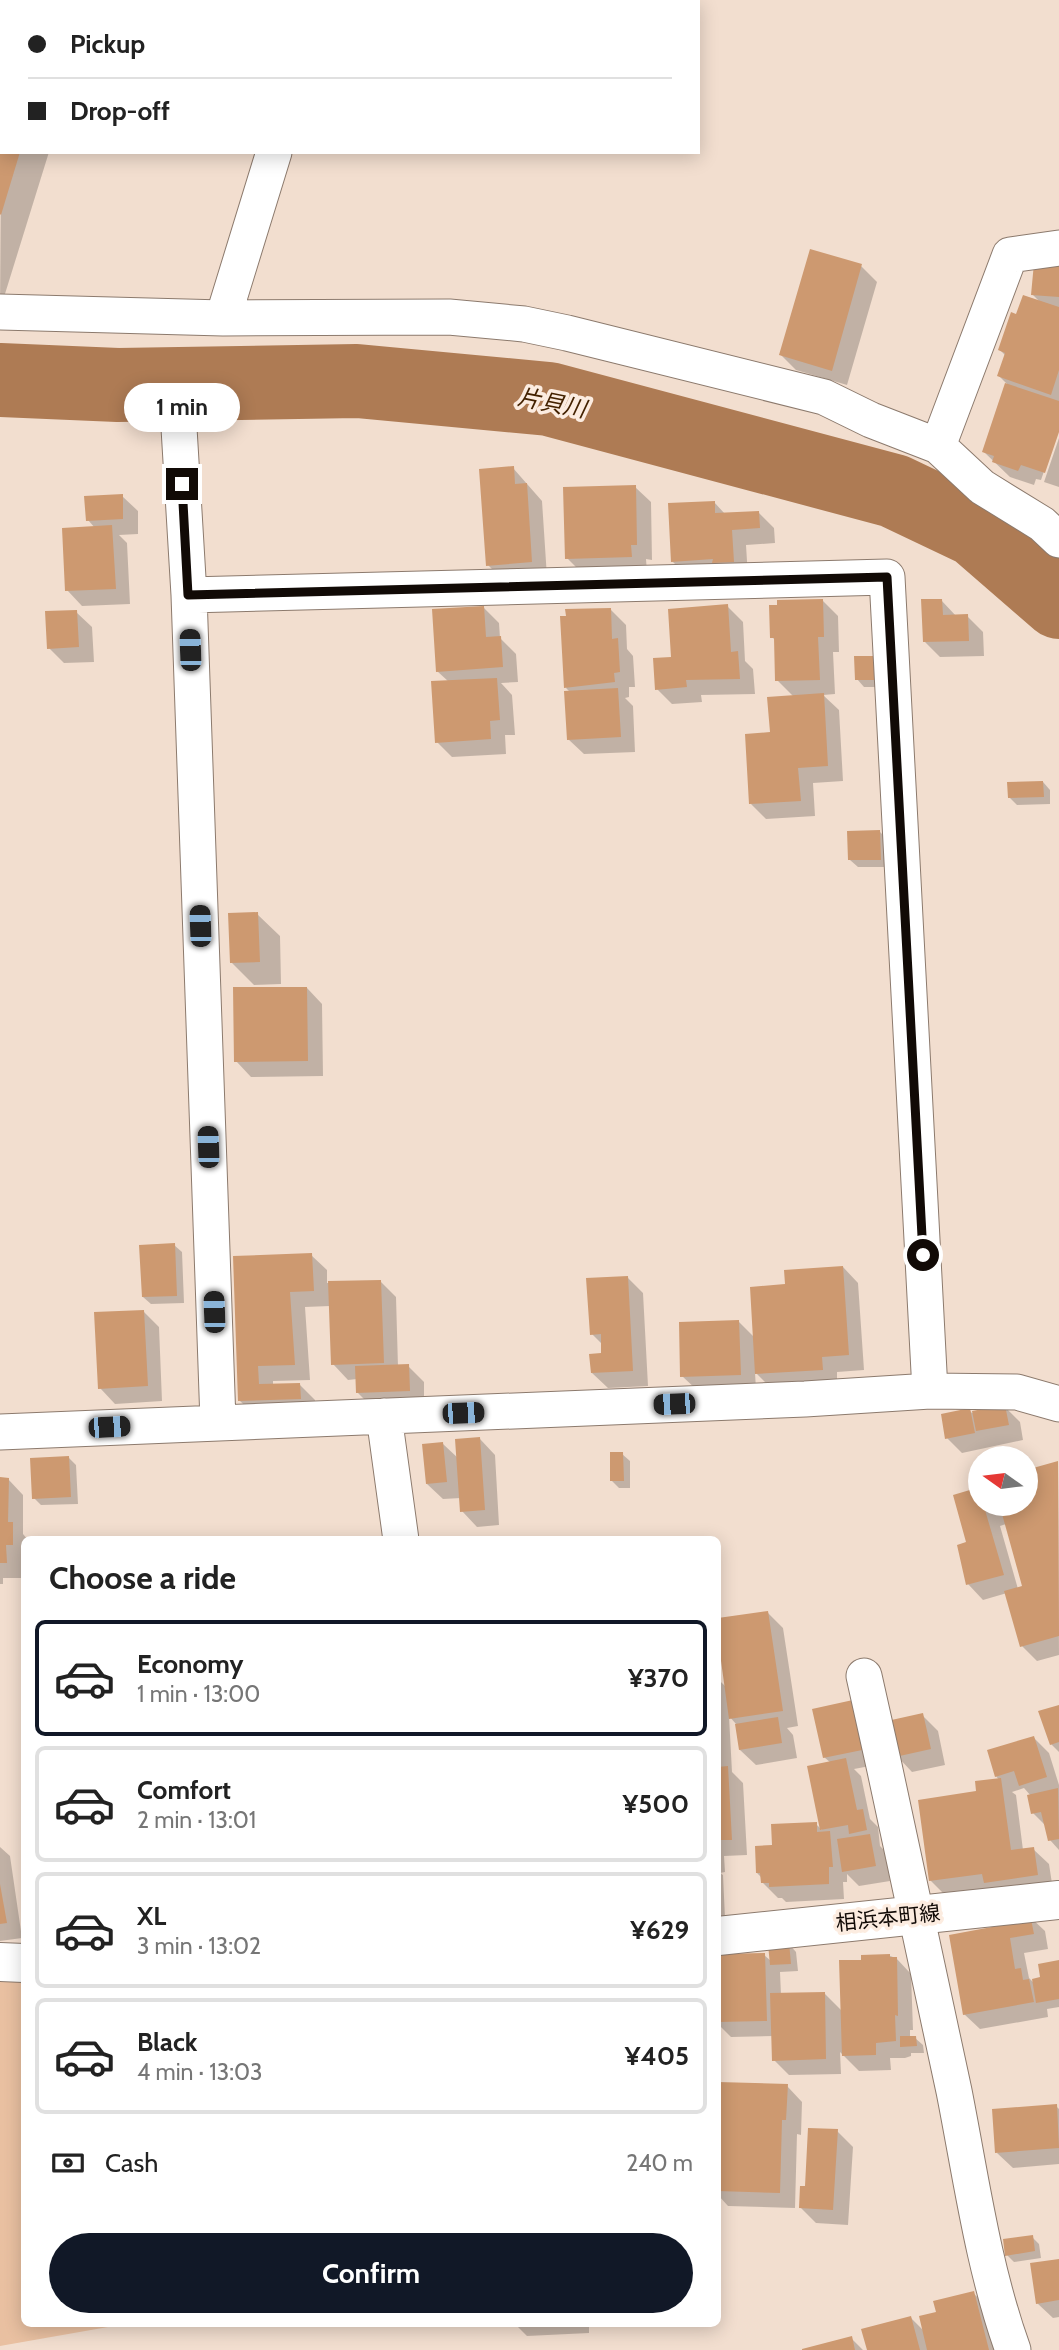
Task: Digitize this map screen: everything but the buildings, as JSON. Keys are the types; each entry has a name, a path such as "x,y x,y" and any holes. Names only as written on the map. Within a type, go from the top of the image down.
{"main road":[{"name":"相浜本町線","path":"721,1936 1059,1900"},
{"path":"0,1962 21,1963"}],"street":[{"path":"223,318 273,154"},
{"path":"938,446 1010,255 1059,248"},
{"path":"0,312 223,318 449,317 524,324 824,397 871,420 938,446 982,487 1042,524 1059,540"},
{"path":"179,428 188,595 218,1422"},
{"path":"188,595 887,577 930,1391"},
{"path":"0,1433 805,1399 930,1391 1017,1392 1059,1404"},
{"path":"384,1416 400,1536"},
{"path":"864,1676 985,2244 1003,2323 1013,2350"}],"shaded area":[{"path":"0,1978 21,1978 21,2327 108,2327 0,2346"}],"waterway":[{"name":"片貝川","path":"0,380 118,385 357,381 549,399 894,491 976,530 1059,602"}],"route":[{"path":"182,484 188,595 887,577 923,1255"}]}
